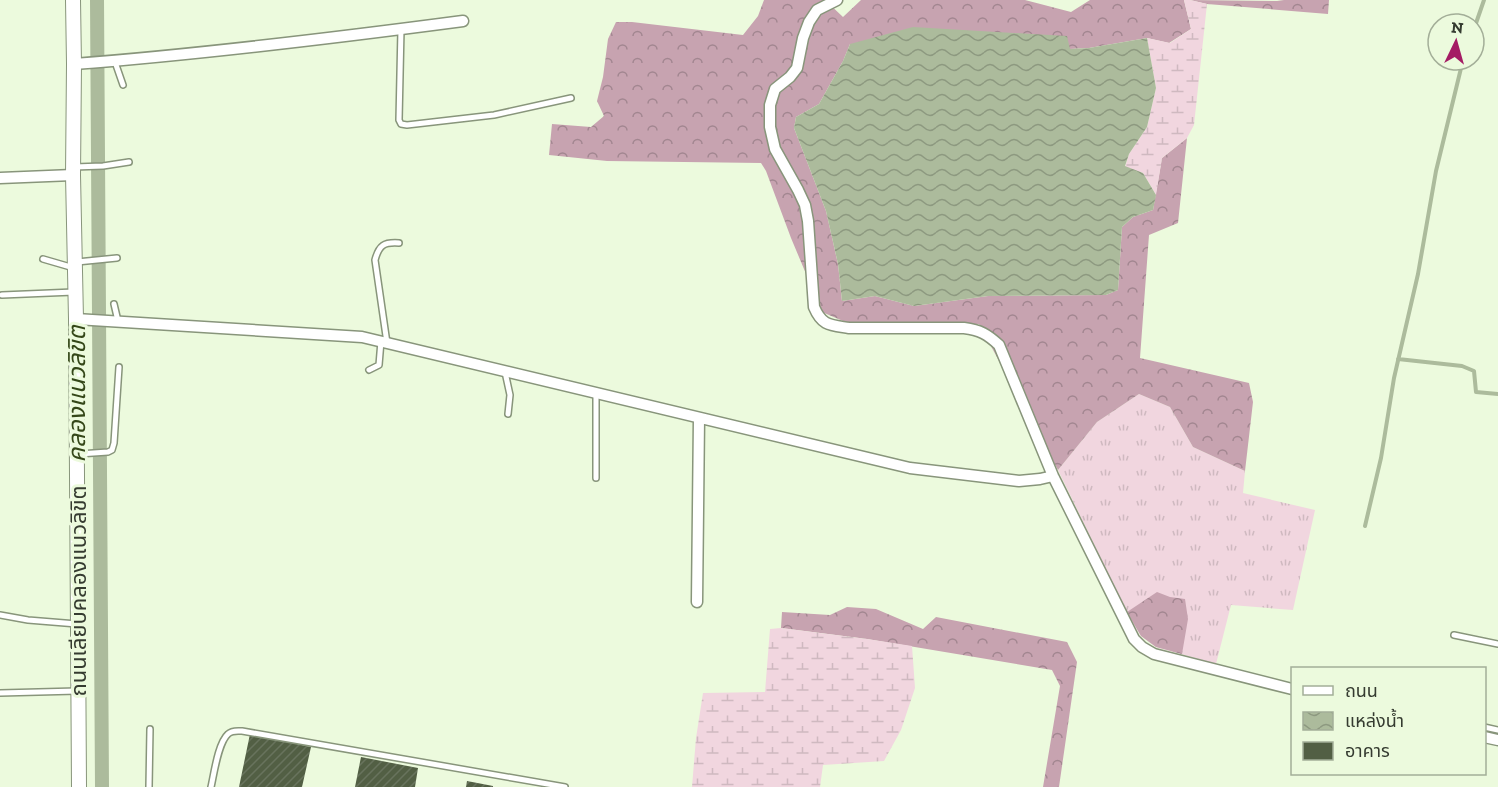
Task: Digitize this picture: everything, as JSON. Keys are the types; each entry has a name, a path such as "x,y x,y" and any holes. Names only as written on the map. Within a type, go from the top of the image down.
{"street":[{"name":"ถนนเลียบคลองแนวลิขิต","path":"73,0 79,64 77,170 79,264 76,292 83,319 83,453 78,624 79,787"},
{"path":"837,0 817,10 809,22 797,68 775,89 770,105 770,127 774,143 805,206 814,307 819,318 830,325 849,328 964,328 988,334 999,345 1053,476 1134,639 1154,654 1291,688"},
{"path":"79,64 244,48 463,21"},
{"path":"0,178 77,170"},
{"path":"83,319 345,336 910,468 1019,481 1053,476"},
{"path":"697,602 699,418"}],"lane":[{"path":"401,29 399,120 401,124 494,115 571,98"},
{"path":"111,62 123,85"},
{"path":"77,170 129,162"},
{"path":"369,370 379,365 383,344 375,260 383,245 399,243"},
{"path":"43,259 79,264 117,258"},
{"path":"2,295 76,292"},
{"path":"114,303 114,321"},
{"path":"83,453 108,452 114,443 119,367"},
{"path":"505,372 510,395 508,414"},
{"path":"596,393 596,478"},
{"path":"0,615 36,621 78,624"},
{"path":"1454,635 1498,644"},
{"path":"0,693 78,691"},
{"path":"149,787 150,729"},
{"path":"211,787 222,742 233,731 253,732 565,787"}],"green space":[{"path":"764,0 825,0 843,17 861,0 1025,0 1071,12 1090,0 1184,0 1191,29 1169,43 1147,38 1070,49 850,44 819,104 796,117 794,128 826,211 838,264 842,301 875,296 914,306 988,296 1106,295 1118,290 1122,227 1133,217 1153,210 1162,158 1187,138 1178,223 1149,235 1140,358 1249,383 1253,402 1245,471 1193,447 1170,407 1139,394 1097,422 1058,470 979,324 850,324 822,312 761,163 607,161 549,155 552,124 591,127 604,116 597,101 608,39 616,22 743,35 758,16"},
{"path":"1184,0 1207,4 1194,125 1187,138 1162,158 1156,195 1143,173 1125,167 1129,154 1147,127 1156,88 1147,38 1170,43 1191,29"},
{"path":"1190,0 1329,0 1328,14 1207,4"},
{"path":"1139,394 1170,407 1193,447 1245,471 1243,493 1315,510 1293,610 1231,605 1216,664 1156,647 1141,636 1129,617 1058,470 1097,422"},
{"path":"1157,592 1185,599 1188,619 1182,654 1156,647 1141,636 1127,612"},
{"path":"847,607 876,609 923,629 936,617 1067,642 1077,662 1059,787 1043,787 1060,686 1052,670 867,639 781,628 782,612 830,615"},
{"path":"781,628 912,646 915,688 901,730 884,761 823,765 820,787 692,787 703,693 765,692 770,629"}],"water":[{"path":"913,27 1067,36 1070,49 1147,38 1156,88 1147,127 1129,154 1125,166 1143,173 1156,195 1153,210 1133,217 1122,227 1118,290 1106,295 988,296 914,306 875,296 842,301 838,264 826,211 794,128 796,117 819,104 850,44"}],"building":[{"path":"250,734 311,747 302,787 239,787"},
{"path":"361,757 418,768 415,787 355,787"},
{"path":"467,781 493,786 493,787 466,787"}],"waterway":[{"name":"คลองแนวลิขิต","path":"97,0 102,787"},
{"path":"1480,12 1484,0"},
{"path":"1365,526 1381,458 1394,378 1418,274 1436,171 1460,72"},
{"path":"1398,359 1462,366 1474,371 1476,392 1498,394"}]}
